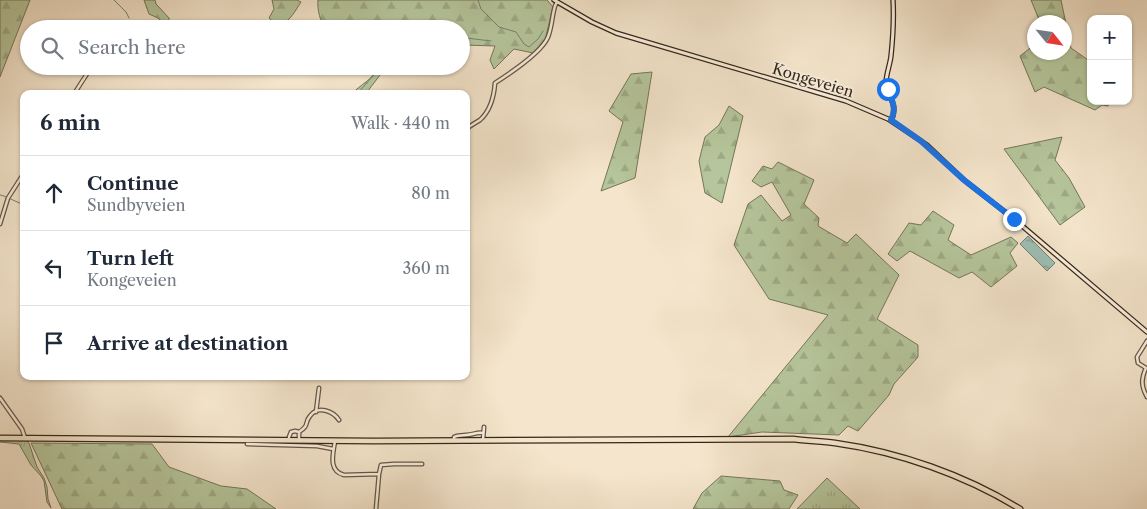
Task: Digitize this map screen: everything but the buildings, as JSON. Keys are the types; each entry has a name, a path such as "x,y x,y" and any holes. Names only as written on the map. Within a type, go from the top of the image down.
{"highway":[{"path":"0,438 299,441 793,439 835,443 892,455 934,468 978,487 1020,509"}],"main road":[{"path":"891,120 894,108 886,81 891,56 893,0"},
{"name":"Kongeveien","path":"556,1 592,22 616,33 840,99 866,108 891,120 927,146 964,180 1014,219 1147,332"}],"street":[{"name":"Kongeveien","path":"470,127 481,119 489,109 495,83 527,60 546,42 556,1"},
{"path":"77,90 86,75"},
{"path":"0,224 9,197 20,179"},
{"path":"1147,341 1136,356 1139,364 1146,368 1142,384 1147,397"},
{"path":"316,412 318,388"},
{"path":"0,398 22,429 25,438"},
{"path":"289,437 293,432 299,432 306,427 310,416 316,412 326,410 339,420"},
{"path":"483,440 484,428"},
{"path":"299,432 299,441"},
{"path":"454,441 456,435 483,433"},
{"path":"335,441 333,465 339,474 379,474"},
{"path":"247,444 318,446 333,449"},
{"path":"376,509 380,467 383,464 422,464"}],"green space":[{"path":"0,0 30,0 22,20 20,20 20,26 0,77"},
{"path":"144,0 155,0 169,20 160,20 149,14"},
{"path":"272,0 297,0 301,2 288,20 271,20 269,18 274,9"},
{"path":"318,0 547,0 553,7 545,40 533,53 514,49 494,69 490,60 495,46 470,45 470,20 321,20"},
{"path":"1031,0 1061,0 1064,15 1037,15"},
{"path":"1072,49 1087,59 1087,105 1102,105 1095,110 1044,87 1035,92 1020,56 1027,50 1027,60 1072,60"},
{"path":"652,72 635,178 601,191 623,122 609,111 631,74"},
{"path":"373,75 380,75 369,90 355,90"},
{"path":"729,106 743,116 722,203 705,193 699,161 705,137 719,125"},
{"path":"1062,137 1055,160 1069,178 1085,207 1060,225 1004,149"},
{"path":"778,162 814,180 804,204 819,218 818,226 847,243 856,234 899,275 877,319 918,345 918,357 894,384 889,395 858,431 848,426 839,435 762,432 728,437 828,315 769,299 734,245 748,204 761,195 782,221 791,215 772,182 761,187 752,181 763,166 772,169"},
{"path":"933,211 954,225 948,240 971,255 1011,237 1018,243 1010,253 1017,266 991,287 972,272 959,278 910,251 897,261 888,254 909,223 921,225"},
{"path":"0,440 25,440 29,443 37,467 44,478 51,508 47,502 44,481 31,465 19,444 0,442"},
{"path":"31,443 152,444 169,467 221,486 247,489 276,509 62,509"},
{"path":"721,476 780,481 784,490 798,495 789,509 693,509 702,493"},
{"path":"827,478 860,509 797,509"}],"water":[{"path":"1028,236 1055,263 1047,271 1020,244"}],"waterway":[{"path":"114,0 126,12 129,18"},
{"path":"478,0 481,9 499,27 516,32 524,44 529,47 538,39 543,31"},
{"path":"470,38 491,41"},
{"path":"361,90 374,75"},
{"path":"0,195 20,203"}],"route":[{"path":"888,89 894,108 891,120 921,141 956,174 1014,219"}]}
